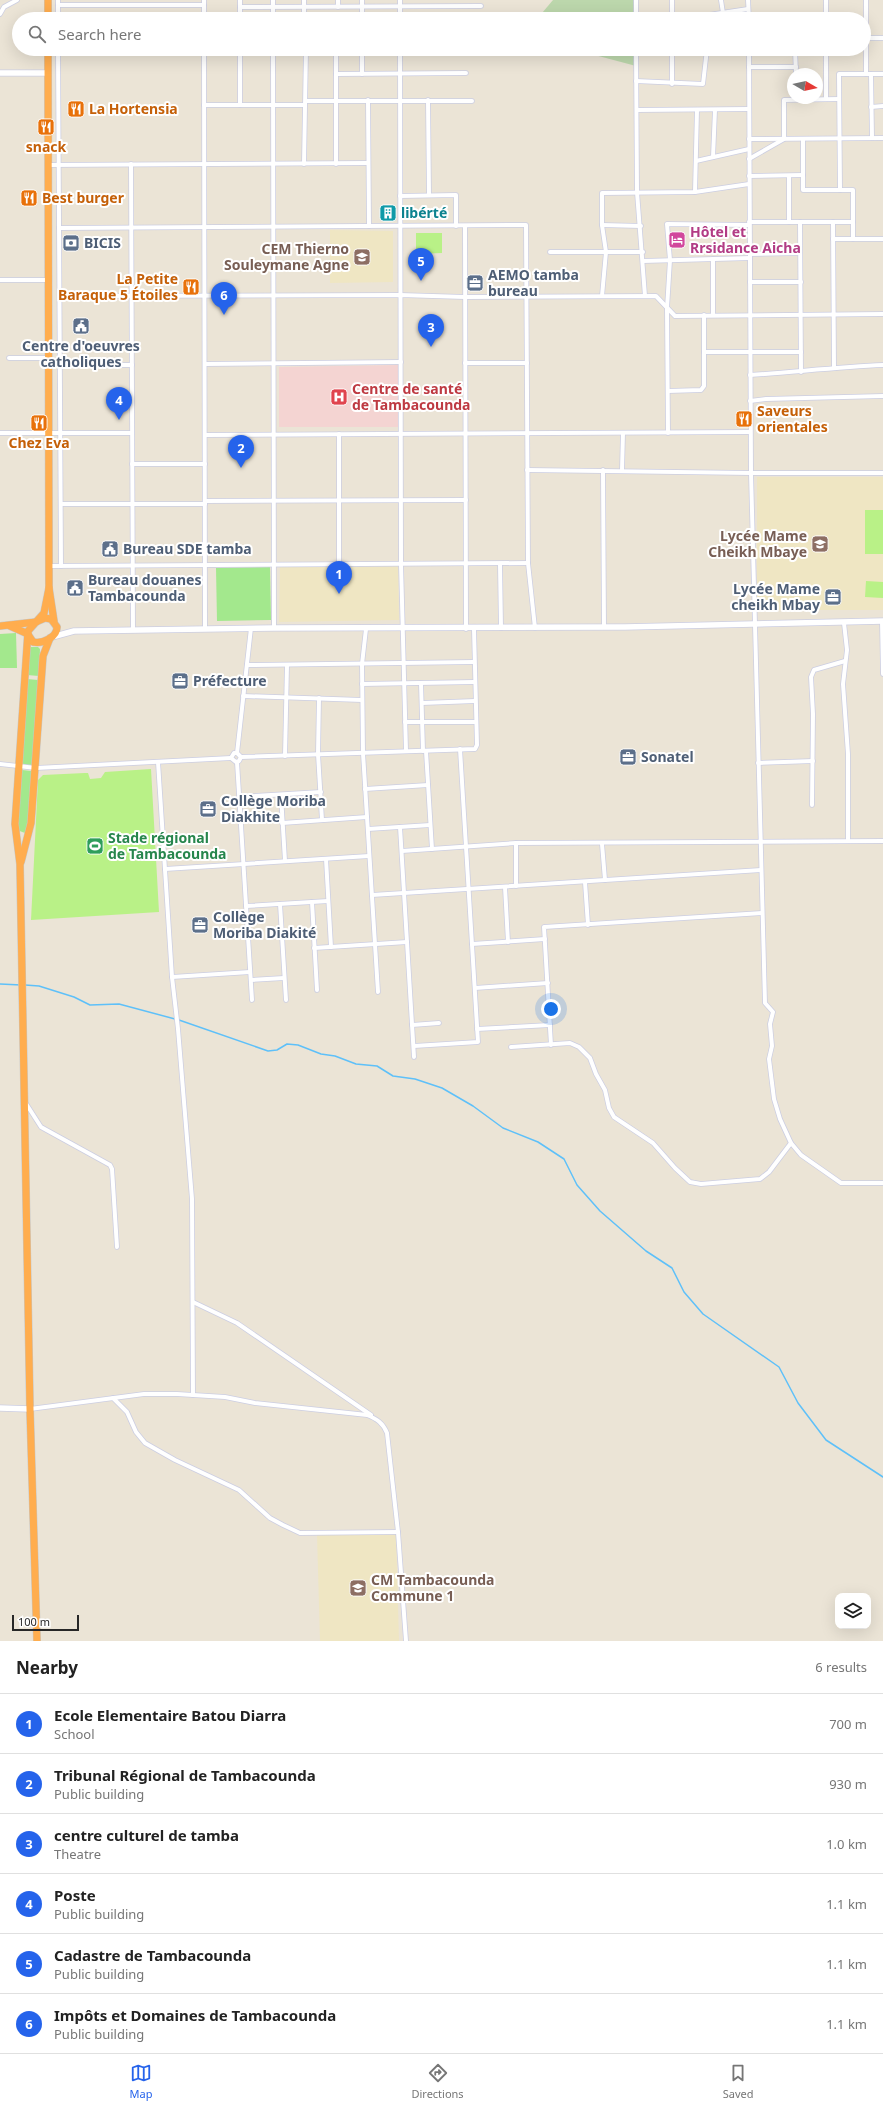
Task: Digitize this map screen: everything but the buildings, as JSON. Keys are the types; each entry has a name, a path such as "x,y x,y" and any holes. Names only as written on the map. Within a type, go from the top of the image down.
{"highway":[{"path":"48,0 48,12"},
{"path":"37,1641 30,1409 20,864 14,829 29,628 36,622 46,608 49,588 48,56"},
{"path":"20,864 30,829 36,768 43,656 51,638 56,633 49,588"},
{"path":"0,626 36,622 45,618 55,622"},
{"path":"10,626 28,635 31,640 36,643 51,638"}],"main road":[{"path":"0,73 48,73"},
{"path":"51,638 74,631 205,628 474,629 754,626 882,621"},
{"path":"55,622 61,627 74,631"},
{"path":"0,1408 30,1409"}],"street":[{"path":"0,14 4,7 17,0"},
{"path":"58,0 58,12"},
{"path":"240,0 240,12"},
{"path":"273,0 273,12"},
{"path":"303,12 304,0"},
{"path":"338,0 338,7"},
{"path":"362,0 362,12"},
{"path":"400,0 400,12"},
{"path":"636,0 636,12"},
{"path":"672,0 672,12"},
{"path":"721,0 724,12"},
{"path":"730,12 748,9 748,0"},
{"path":"826,0 826,12"},
{"path":"866,0 866,12"},
{"path":"58,5 109,2 204,2"},
{"path":"240,7 482,6"},
{"path":"871,38 883,38"},
{"path":"58,56 61,566"},
{"path":"204,56 205,628"},
{"path":"240,56 240,105"},
{"path":"273,56 274,628"},
{"path":"304,164 306,56"},
{"path":"336,56 336,164"},
{"path":"362,56 362,74"},
{"path":"400,56 401,564 404,628 406,751"},
{"path":"636,56 637,192 643,252 645,296"},
{"path":"672,56 672,84"},
{"path":"636,81 672,84 703,84 706,56"},
{"path":"749,56 750,432 765,1003 773,1012 770,1024 772,1046 769,1059 774,1099 780,1119 791,1143 801,1155 841,1183 883,1183"},
{"path":"749,67 796,66 795,56"},
{"path":"826,56 826,99 839,99"},
{"path":"867,56 872,138"},
{"path":"336,74 466,73"},
{"path":"840,190 839,74 883,74"},
{"path":"204,105 273,105 336,100 472,101"},
{"path":"368,100 368,226"},
{"path":"428,100 429,195"},
{"path":"784,139 784,100 787,100"},
{"path":"871,106 883,106"},
{"path":"636,110 749,109"},
{"path":"695,192 697,110"},
{"path":"713,157 715,110"},
{"path":"749,139 883,138"},
{"path":"749,159 784,139"},
{"path":"803,139 803,190 853,190 853,239"},
{"path":"696,161 749,148"},
{"path":"131,164 133,630"},
{"path":"48,165 368,164"},
{"path":"749,176 803,175"},
{"path":"789,176 789,222"},
{"path":"602,296 606,252 602,225 602,193 695,192 749,184"},
{"path":"400,196 456,195 456,226"},
{"path":"800,222 801,372"},
{"path":"833,222 835,314 834,367"},
{"path":"668,433 667,308 670,260 667,224 853,222"},
{"path":"602,225 640,226"},
{"path":"465,226 466,628"},
{"path":"59,228 526,226 528,563 536,628"},
{"path":"833,239 883,239"},
{"path":"550,252 643,252"},
{"path":"643,261 713,259 800,253"},
{"path":"713,259 713,315"},
{"path":"0,280 48,280"},
{"path":"750,282 800,282"},
{"path":"60,296 400,294 465,297 656,296 675,316 883,314"},
{"path":"668,391 703,388 704,315"},
{"path":"704,352 801,352"},
{"path":"9,358 49,358"},
{"path":"205,364 401,362"},
{"path":"465,363 527,363"},
{"path":"60,365 132,364"},
{"path":"750,375 801,372 834,367 883,365"},
{"path":"750,401 766,399 883,396"},
{"path":"205,435 750,432"},
{"path":"0,433 132,433"},
{"path":"622,470 623,433"},
{"path":"339,434 339,564"},
{"path":"132,464 205,464"},
{"path":"527,470 883,473"},
{"path":"603,470 604,627"},
{"path":"61,504 132,504 274,500 466,500"},
{"path":"49,566 528,563"},
{"path":"500,564 501,628"},
{"path":"882,621 883,674"},
{"path":"844,623 847,650 843,684 848,754 848,841"},
{"path":"241,758 237,753 251,628"},
{"path":"366,629 362,664 363,753 378,992"},
{"path":"252,1000 237,762 241,758 475,749 476,722 474,629"},
{"path":"812,805 812,672 845,661"},
{"path":"247,666 474,662"},
{"path":"285,756 287,665"},
{"path":"362,684 474,682"},
{"path":"421,683 422,722 432,849"},
{"path":"243,696 362,700"},
{"path":"319,698 318,754 322,820"},
{"path":"422,703 475,701"},
{"path":"405,722 476,722"},
{"path":"414,1046 478,1042 460,749"},
{"path":"231,758 234,753 237,753"},
{"path":"0,764 36,768 231,758 234,762 237,762"},
{"path":"758,763 813,761"},
{"path":"158,762 172,977 178,1030 192,1199 193,1395"},
{"path":"365,789 428,785"},
{"path":"239,797 320,792"},
{"path":"281,795 285,861"},
{"path":"282,822 367,817"},
{"path":"368,829 430,825"},
{"path":"400,827 414,1057"},
{"path":"402,851 516,843 602,844 883,841"},
{"path":"516,843 516,886"},
{"path":"602,844 605,880"},
{"path":"165,869 369,856"},
{"path":"326,859 331,947"},
{"path":"372,895 761,870"},
{"path":"585,882 588,925"},
{"path":"504,887 508,942"},
{"path":"246,906 328,901"},
{"path":"312,902 317,990"},
{"path":"280,904 286,1000"},
{"path":"552,1045 544,927 762,914"},
{"path":"472,944 545,939"},
{"path":"314,948 407,942"},
{"path":"172,977 250,972"},
{"path":"250,980 284,978"},
{"path":"474,988 548,983"},
{"path":"412,1025 439,1023"},
{"path":"477,1029 550,1025"},
{"path":"511,1047 570,1043 579,1047 587,1054 605,1090 611,1113 614,1117 653,1143 675,1168 690,1182 701,1184 760,1179 769,1172 791,1143"},
{"path":"25,1102 41,1127 110,1165 112,1169 117,1247"},
{"path":"193,1302 237,1323 378,1420 384,1426 387,1433 398,1532 406,1641"},
{"path":"30,1409 144,1394 193,1395 225,1397 254,1403 367,1415 378,1420"},
{"path":"113,1398 127,1412 136,1432 145,1444 239,1490 270,1518 300,1533 398,1532"}],"shaded area":[{"name":"CEM Thierno Souleymane Agne","path":"330,230 393,231 393,282 330,283"},
{"name":"Centre de santé de Tambacounda","path":"399,365 399,427 279,427 279,367"},
{"name":"Lycée Mame Cheikh Mbaye","path":"757,477 883,477 883,610 757,610"},
{"path":"398,566 399,620 279,622 280,567"},
{"name":"CM Tambacounda Commune 1","path":"396,1534 399,1641 320,1641 317,1535"}],"green space":[{"path":"553,0 636,0 636,12 543,12"},
{"path":"598,56 636,56 636,66"},
{"path":"416,233 442,233 442,253 416,254"},
{"path":"865,510 883,510 883,554 865,554"},
{"path":"270,567 271,620 217,621 216,568"},
{"path":"866,581 883,582 883,598 865,597"},
{"path":"16,633 17,668 0,668 0,634"},
{"path":"30,647 38,647 40,649 39,676 27,675"},
{"path":"27,679 38,680 33,767 21,764"},
{"name":"Stade régional de Tambacounda","path":"151,769 159,912 31,920 38,780 43,775 88,773 90,779 101,778 105,772"},
{"path":"22,770 31,771 33,774 30,826 25,833 17,830 20,772"}],"waterway":[{"path":"0,984 21,985"},
{"path":"25,985 39,986 74,997 90,1005 119,1004 175,1019"},
{"path":"179,1020 268,1051 277,1050 287,1044 298,1045 321,1054 335,1056 356,1064 377,1066 393,1076 415,1079 442,1088 473,1106 503,1128 538,1142 564,1159 577,1185 600,1211 646,1251 672,1268 684,1292 703,1314 779,1367 798,1403 826,1440 883,1477"}],"place":[{"name":"La Hortensia","path":"76,109"},
{"name":"snack","path":"46,127"},
{"name":"Best burger","path":"29,198"},
{"name":"libérté","path":"388,213"},
{"name":"Hôtel et Rrsidance Aicha","path":"677,240"},
{"name":"BICIS","path":"71,243"},
{"name":"CEM Thierno Souleymane Agne","path":"362,257"},
{"name":"Cadastre de Tambacounda","path":"421,281"},
{"name":"AEMO tamba bureau","path":"475,283"},
{"name":"La Petite Baraque 5 Étoiles","path":"191,287"},
{"name":"Impôts et Domaines de Tambacounda","path":"224,315"},
{"name":"Centre d'oeuvres catholiques","path":"81,326"},
{"name":"centre culturel de tamba","path":"431,347"},
{"name":"Centre de santé de Tambacounda","path":"339,397"},
{"name":"Saveurs orientales","path":"744,419"},
{"name":"Poste","path":"119,420"},
{"name":"Chez Eva","path":"39,423"},
{"name":"Tribunal Régional de Tambacounda","path":"241,468"},
{"name":"Lycée Mame Cheikh Mbaye","path":"820,544"},
{"name":"Bureau SDE tamba","path":"110,549"},
{"name":"Bureau douanes Tambacounda","path":"75,588"},
{"name":"Ecole Elementaire Batou Diarra","path":"339,594"},
{"name":"Lycée Mame cheikh Mbay","path":"833,597"},
{"name":"Préfecture","path":"180,681"},
{"name":"Sonatel","path":"628,757"},
{"name":"Collège Moriba Diakhite","path":"208,809"},
{"name":"Stade régional de Tambacounda","path":"95,846"},
{"name":"Collège Moriba Diakité","path":"200,925"},
{"name":"CM Tambacounda Commune 1","path":"358,1588"}]}
